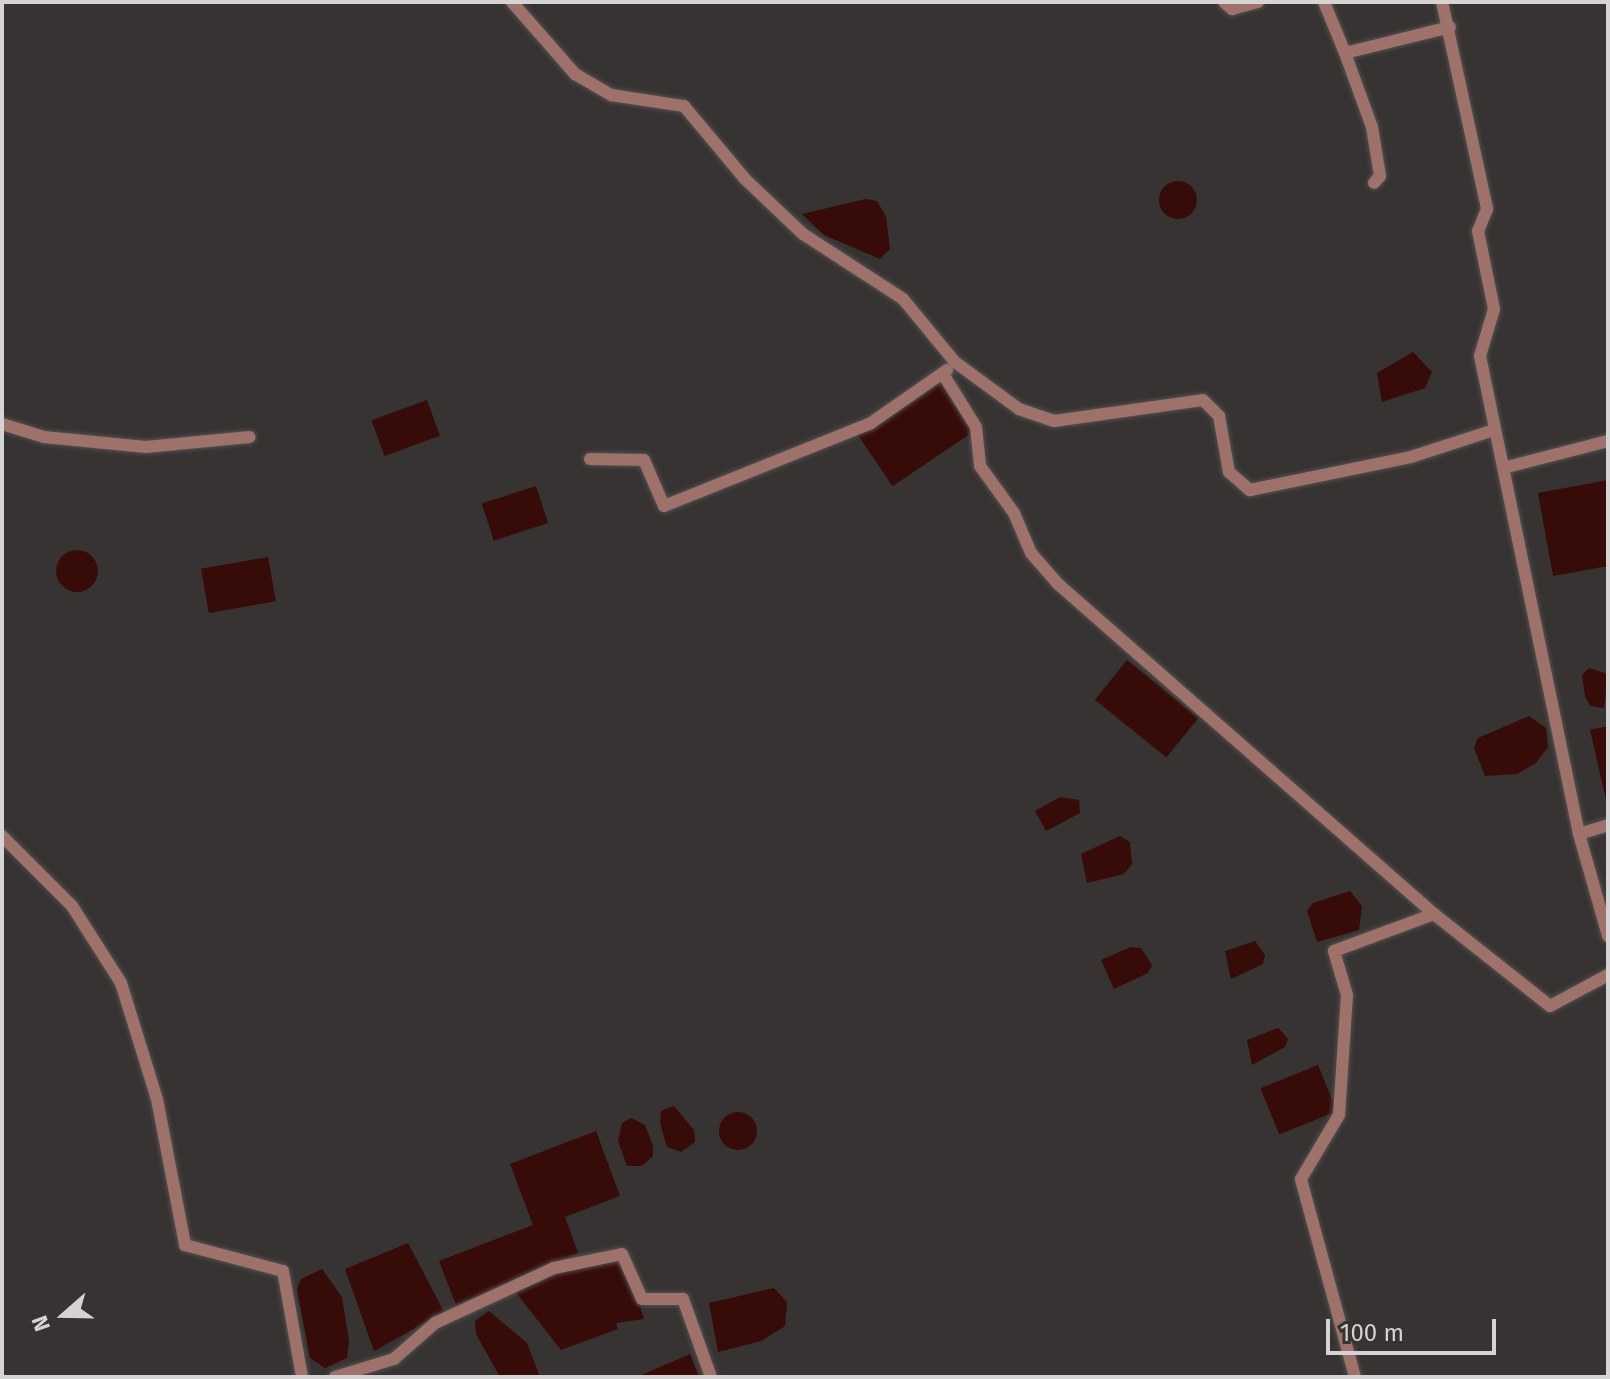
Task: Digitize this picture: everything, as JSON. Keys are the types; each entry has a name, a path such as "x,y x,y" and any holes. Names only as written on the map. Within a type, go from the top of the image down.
{"street":[{"path":"512,2 575,74 611,95 684,106 803,234 903,299 955,362 1019,409 1054,421 1203,400 1219,416 1229,472 1250,490 1411,457 1494,430"},
{"path":"1224,2 1232,9 1258,2"},
{"path":"1324,2 1345,53 1356,97 1370,115 1380,176 1374,183"},
{"path":"1442,2 1450,27 1487,209 1478,231 1494,317 1480,356 1579,834 1608,936"},
{"path":"1345,53 1450,27"},
{"path":"590,459 644,460 664,506 871,423 943,374 955,362"},
{"path":"943,374 976,427 980,466 1049,574 1434,914 1550,1006 1608,975"},
{"path":"2,424 44,437 146,447 250,437"},
{"path":"1503,468 1608,441"},
{"path":"1579,834 1608,825"},
{"path":"2,836 72,906 121,983 157,1099 185,1245 283,1271 302,1377"},
{"path":"1355,1377 1301,1179 1339,1115 1347,995 1334,951 1434,914"},
{"path":"335,1377 394,1359 435,1323 554,1268 622,1254 642,1299 683,1299 711,1377"}],"shaded area":[{"path":"1178,181 1192,186 1197,200 1192,214 1178,219 1164,214 1159,200 1164,186"},
{"path":"866,199 877,201 886,217 890,249 880,259 824,235 802,214"},
{"path":"1413,352 1432,372 1425,388 1382,402 1377,373"},
{"path":"939,380 974,431 892,486 858,435"},
{"path":"427,400 440,436 385,456 372,420"},
{"path":"1608,480 1608,566 1553,576 1538,493"},
{"path":"536,486 548,523 494,541 482,504"},
{"path":"77,550 92,556 98,571 92,586 77,592 62,586 56,571 62,556"},
{"path":"268,557 276,601 209,613 201,569"},
{"path":"1127,660 1198,718 1166,758 1095,700"},
{"path":"1589,668 1608,674 1604,708 1590,706 1585,696 1582,675"},
{"path":"1529,716 1546,728 1548,747 1536,763 1517,774 1485,776 1474,748 1478,738"},
{"path":"1608,726 1608,808 1590,730"},
{"path":"1060,797 1079,800 1080,813 1046,831 1035,811"},
{"path":"1120,836 1130,842 1132,864 1124,874 1087,883 1081,854"},
{"path":"1350,891 1362,906 1359,930 1317,942 1307,911 1313,903"},
{"path":"1255,941 1265,955 1263,964 1231,979 1225,951"},
{"path":"1131,947 1141,948 1152,965 1148,973 1114,989 1101,960"},
{"path":"1278,1028 1288,1039 1285,1047 1252,1065 1247,1040"},
{"path":"1318,1065 1337,1111 1279,1135 1261,1088"},
{"path":"674,1106 694,1130 695,1142 681,1152 667,1147 660,1123 661,1111"},
{"path":"738,1112 752,1117 757,1131 752,1145 738,1150 724,1145 719,1131 724,1117"},
{"path":"631,1118 645,1125 653,1146 653,1156 642,1166 627,1166 618,1141 622,1123"},
{"path":"596,1131 620,1196 565,1217 578,1253 456,1305 439,1261 533,1225 510,1164"},
{"path":"408,1243 444,1312 374,1351 345,1269"},
{"path":"625,1259 644,1319 616,1323 618,1329 561,1350 514,1290 553,1272"},
{"path":"322,1269 342,1297 349,1341 347,1358 325,1368 310,1358 297,1290 301,1279"},
{"path":"774,1288 787,1302 785,1326 761,1341 718,1352 709,1303"},
{"path":"489,1311 527,1343 540,1377 500,1377 476,1334 475,1321"},
{"path":"690,1354 699,1377 637,1377"}]}
